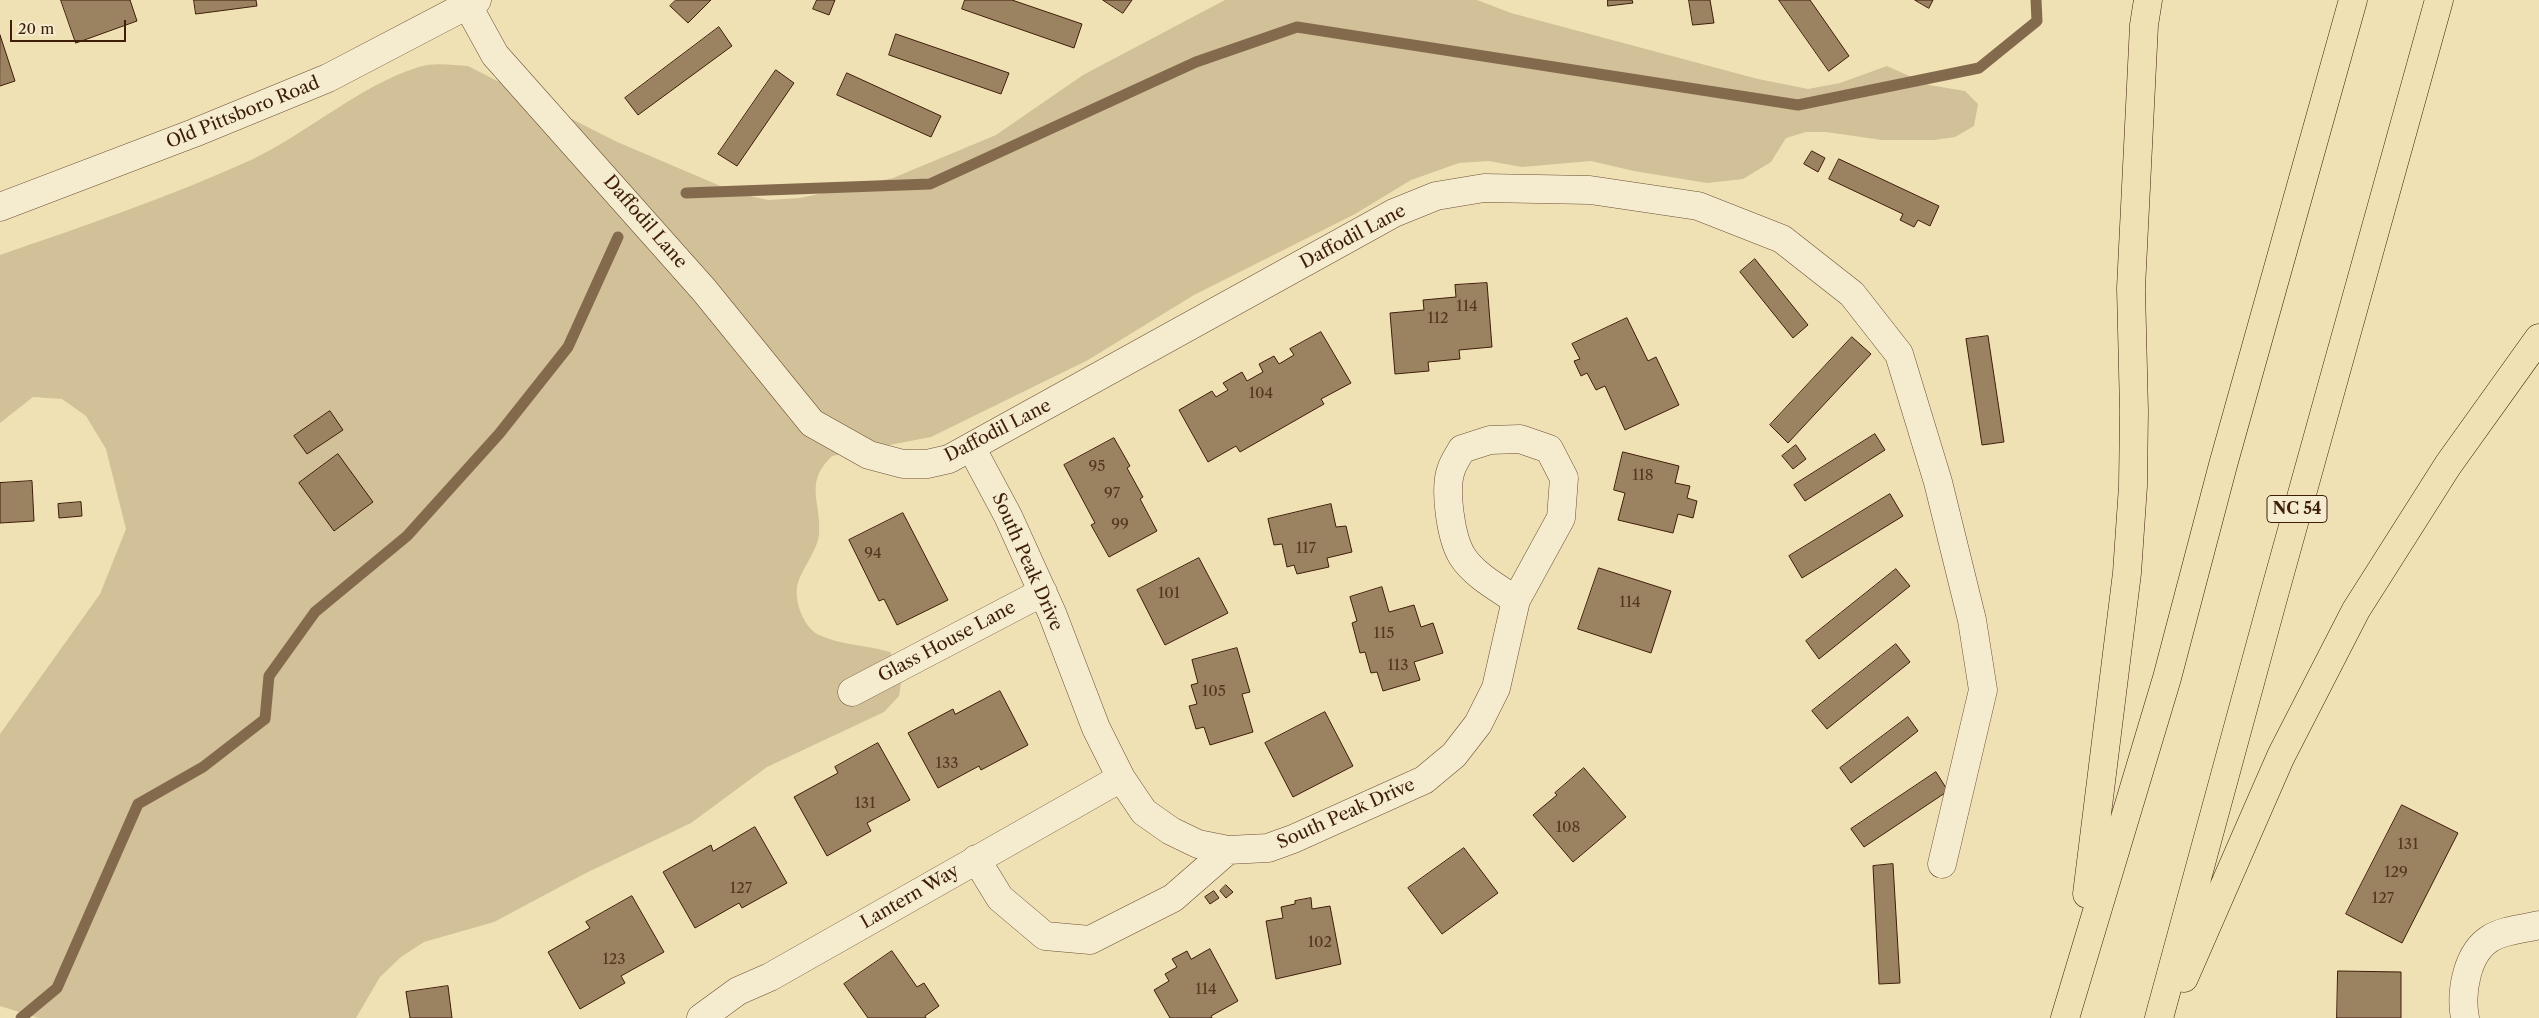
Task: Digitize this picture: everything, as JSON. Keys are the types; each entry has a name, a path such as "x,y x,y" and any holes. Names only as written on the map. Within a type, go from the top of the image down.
{"highway":[{"path":"2077,972 2127,574 2133,486 2134,411 2131,288 2144,25 2148,0"},
{"path":"2065,1018 2077,972 2167,678 2226,455 2353,0"},
{"name":"NC 54","path":"2159,1018 2439,0"},
{"path":"2166,1018 2281,756 2356,610 2448,465 2539,338"}],"street":[{"name":"Old Pittsboro Road","path":"0,207 194,133 328,78 473,3"},
{"name":"Daffodil Lane","path":"473,3 495,55 704,290 812,423 869,454 903,464 927,464 949,459 1394,213 1419,202 1443,195 1484,188 1590,190 1698,206 1782,239 1852,294 1899,354 1938,482 1972,620 1983,690 1942,864"},
{"name":"South Peak Drive","path":"971,447 1008,516 1042,592 1096,728 1121,778 1144,812 1171,830 1198,844 1228,850 1268,848 1293,840 1424,780 1454,755 1478,724 1496,688 1516,600 1561,518 1564,478 1549,449 1520,438 1490,440 1462,449 1450,470 1449,501 1453,529 1462,556 1483,577 1516,600"},
{"name":"Glass House Lane","path":"852,692 1042,592"},
{"name":"Lantern Way","path":"701,1018 738,991 770,977 976,858 1121,778"},
{"path":"976,858 1000,898 1044,936 1090,940 1173,898 1228,850"},
{"path":"2465,1018 2465,980 2478,948 2491,938 2539,925"}],"shaded area":[{"path":"1225,0 1477,0 1511,13 1758,79 1808,89 1840,83 1887,66 1929,85 1965,91 1978,104 1974,126 1955,137 1934,140 1882,140 1826,132 1806,132 1786,138 1771,162 1743,179 1707,183 1634,171 1591,161 1522,167 1489,161 1459,163 1411,180 1355,214 1194,295 1088,360 931,437 832,456 823,466 818,476 816,494 819,523 818,542 798,582 797,601 805,621 819,635 836,641 890,652 902,676 899,696 884,712 767,767 691,823 586,873 494,922 424,942 401,957 380,977 356,1018 38,1018 0,1006 0,734 100,594 126,529 106,449 86,416 62,399 33,397 0,423 0,255 158,199 220,174 272,149 376,85 419,67 444,64 468,66 615,141 737,193 768,200 800,198 893,178 996,135 1083,75"}],"building":[{"path":"61,0 130,0 137,21 76,43"},
{"path":"194,0 256,0 257,6 196,14"},
{"path":"676,0 711,0 688,23 670,6"},
{"path":"817,0 835,0 829,15 813,9"},
{"path":"965,0 1012,0 1082,24 1074,48 962,9"},
{"path":"1103,0 1132,0 1123,13"},
{"path":"1608,0 1632,0 1633,3 1608,6"},
{"path":"1689,0 1710,0 1714,23 1693,25"},
{"path":"1779,0 1810,0 1849,56 1829,71"},
{"path":"1915,0 1933,0 1929,8"},
{"path":"719,27 732,46 638,115 625,98"},
{"path":"896,34 1009,73 1001,94 889,55"},
{"path":"0,35 15,81 0,86"},
{"path":"776,70 794,83 737,166 718,154"},
{"path":"847,73 941,116 931,137 837,95"},
{"path":"1812,151 1825,158 1818,172 1804,164"},
{"path":"1839,159 1939,206 1930,226 1918,220 1914,227 1900,220 1903,214 1829,179"},
{"path":"1755,259 1808,325 1793,338 1740,272"},
{"path":"1487,283 1492,347 1459,350 1460,359 1428,362 1429,371 1395,374 1390,313 1424,310 1423,300 1456,297 1455,285"},
{"path":"1627,318 1648,361 1656,357 1679,405 1625,430 1605,386 1596,390 1587,373 1581,376 1574,361 1580,359 1572,344"},
{"path":"1321,332 1351,383 1321,399 1324,404 1240,452 1236,446 1208,462 1179,410 1212,391 1216,397 1228,390 1223,383 1242,372 1247,381 1263,372 1259,364 1274,356 1279,364 1294,355 1290,349"},
{"path":"1988,336 2004,442 1982,445 1966,339"},
{"path":"1852,337 1871,354 1788,443 1770,425"},
{"path":"330,411 343,430 307,454 294,436"},
{"path":"1875,434 1885,450 1805,501 1794,485"},
{"path":"1114,438 1130,466 1127,468 1143,497 1140,499 1157,531 1109,557 1091,525 1095,523 1064,465"},
{"path":"1796,445 1806,459 1793,469 1782,456"},
{"path":"1623,452 1679,466 1675,483 1690,486 1687,498 1697,501 1693,518 1678,514 1673,533 1618,520 1625,493 1614,490"},
{"path":"338,454 373,502 334,531 299,483"},
{"path":"32,481 34,521 0,523 0,483"},
{"path":"1890,494 1903,516 1802,578 1789,556"},
{"path":"81,502 82,516 59,518 58,504"},
{"path":"1331,504 1336,527 1346,526 1352,552 1327,558 1329,567 1297,574 1294,565 1287,567 1282,544 1274,545 1268,519"},
{"path":"903,513 948,600 897,625 884,599 879,601 849,540"},
{"path":"1199,558 1228,613 1165,645 1137,590"},
{"path":"1599,568 1671,591 1651,653 1578,629"},
{"path":"1896,569 1910,586 1819,659 1806,641"},
{"path":"1382,587 1389,612 1414,605 1421,627 1433,623 1443,653 1414,662 1420,680 1383,691 1377,672 1371,673 1365,652 1360,653 1352,623 1357,621 1350,597"},
{"path":"1896,644 1910,662 1827,729 1812,711"},
{"path":"1237,648 1250,692 1242,694 1253,732 1210,745 1204,727 1196,729 1189,706 1197,704 1191,685 1198,683 1192,660"},
{"path":"1000,691 1028,745 981,770 979,766 938,788 908,733 953,709 955,714"},
{"path":"1325,712 1353,766 1293,797 1265,743"},
{"path":"1908,717 1918,731 1851,783 1840,768"},
{"path":"878,743 910,800 867,823 871,831 827,856 794,797 838,773 835,767"},
{"path":"1584,768 1626,817 1573,862 1533,815 1557,795 1555,793"},
{"path":"1936,772 1948,791 1864,847 1851,829"},
{"path":"2402,805 2458,833 2402,943 2346,914"},
{"path":"755,827 787,883 742,908 739,903 695,928 663,872 711,845 713,851"},
{"path":"1464,848 1498,893 1442,934 1408,888"},
{"path":"1893,864 1900,983 1879,984 1873,866"},
{"path":"1226,885 1233,892 1226,898 1220,891"},
{"path":"1214,891 1219,898 1210,904 1205,897"},
{"path":"632,896 664,952 621,976 625,983 580,1009 548,952 590,928 586,922"},
{"path":"1311,898 1312,909 1330,906 1341,964 1276,979 1266,921 1283,918 1281,907 1295,904 1295,901"},
{"path":"1210,949 1238,1001 1211,1016 1212,1018 1170,1018 1154,990 1169,981 1165,974 1177,967 1172,959 1187,951 1191,959"},
{"path":"892,951 917,987 924,983 939,1006 925,1016 926,1018 868,1018 844,984"},
{"path":"2338,971 2401,972 2401,1018 2337,1018"},
{"path":"448,986 452,1018 410,1018 406,992"}],"waterway":[{"path":"686,193 930,184 1196,62 1297,27 1798,105 1979,68 2037,21 2036,0"},
{"path":"21,1018 57,988 138,804 203,767 265,719 269,676 315,612 407,536 499,434 568,347 618,237"}]}
